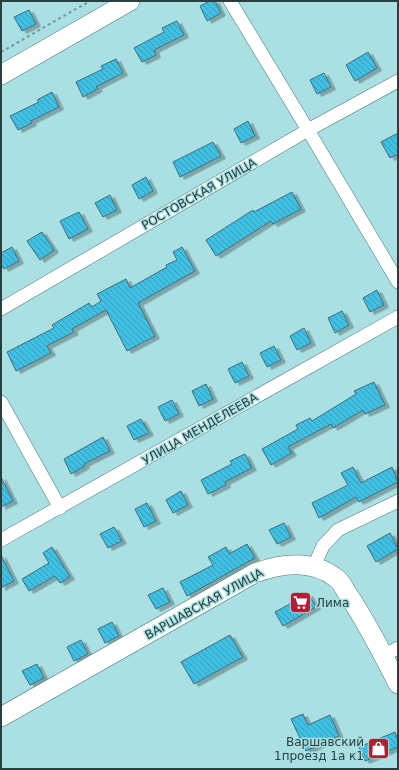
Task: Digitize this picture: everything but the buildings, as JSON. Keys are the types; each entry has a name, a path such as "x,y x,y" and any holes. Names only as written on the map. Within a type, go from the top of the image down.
{"main road":[{"path":"1,75 130,1"},
{"name":"ВАРШАВСКАЯ УЛИЦА","path":"1,717 136,642 255,572 269,567 296,563 322,570 338,578 358,608 391,652 398,684"}],"street":[{"path":"230,1 398,282"},
{"name":"РОСТОВСКАЯ УЛИЦА","path":"1,309 308,130 398,81"},
{"name":"УЛИЦА МЕНДЕЛЕЕВА","path":"1,540 398,317"},
{"path":"1,402 60,508"},
{"path":"313,568 323,546 338,530 398,501"}],"path":[{"path":"1,52 90,1"}],"place":[{"name":"Лима","path":"301,603"},
{"name":"Варшавский 1проезд 1а к1","path":"379,749"}]}
